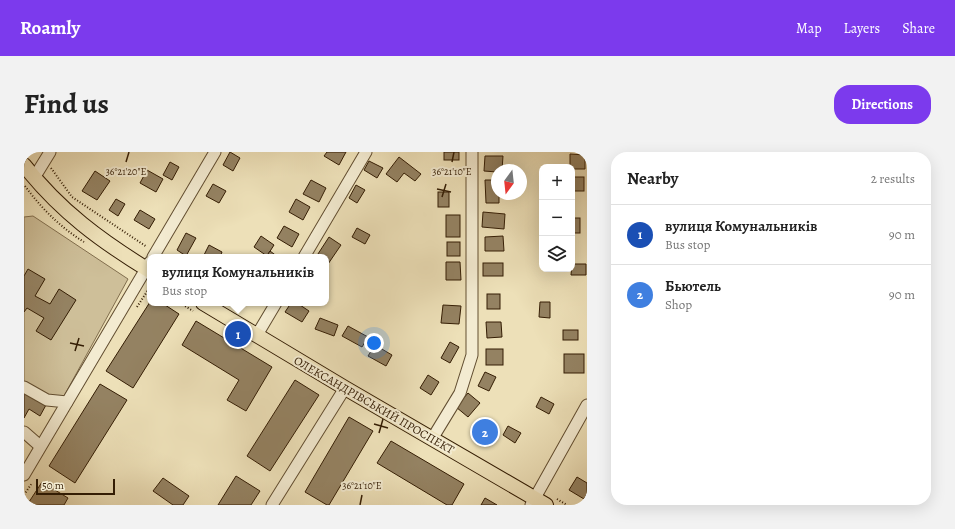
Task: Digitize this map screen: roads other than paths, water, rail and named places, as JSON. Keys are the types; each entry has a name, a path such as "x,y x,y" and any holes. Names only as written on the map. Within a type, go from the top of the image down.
{"main road":[{"path":"24,165 52,198 77,222 108,244 147,260"},
{"name":"ОЛЕКСАНДРІВСЬКИЙ ПРОСПЕКТ","path":"208,306 537,503"}],"street":[{"path":"156,254 215,152"},
{"path":"306,254 366,152"},
{"path":"432,439 460,393 472,355 472,152"},
{"path":"34,178 48,156"},
{"path":"24,475 147,269"},
{"path":"257,335 274,306"},
{"path":"24,387 47,400 67,402"},
{"path":"272,505 345,388"},
{"path":"537,503 587,405"},
{"path":"24,432 40,446"}],"place":[{"name":"вулиця Комунальників","path":"238,334"},
{"name":"Бьютель","path":"485,432"}]}
